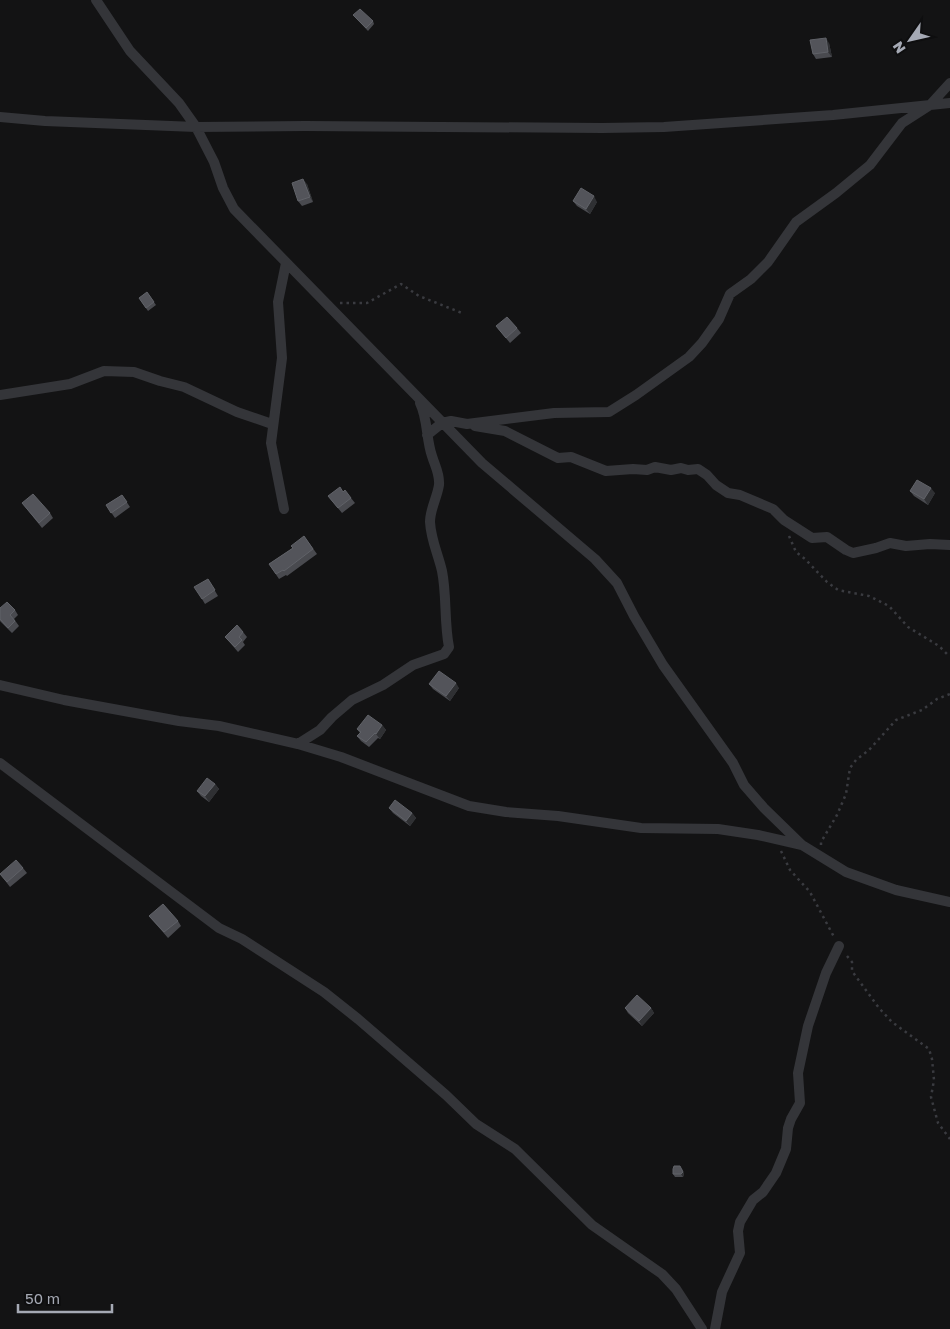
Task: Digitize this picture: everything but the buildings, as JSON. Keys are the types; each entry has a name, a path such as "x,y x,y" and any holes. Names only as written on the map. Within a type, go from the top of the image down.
{"street":[{"path":"96,0 130,52 179,103 196,127 214,162 223,188 234,209 482,463 595,559 617,582 634,616 663,665 733,763 744,785 764,808 802,845 846,872 896,890 950,902"},
{"path":"467,424 554,413 609,412 689,358 720,319 730,294 751,279 768,262 796,222 870,165 902,123 930,105 950,83"},
{"path":"0,117 55,122 196,127 602,128 664,127 833,115 950,103"},
{"path":"284,508 271,443 282,358 278,302 286,263"},
{"path":"0,395 70,384 104,371 134,372 184,387 237,412 272,424"},
{"path":"298,744 320,730 352,700 383,685 413,665 444,654 449,647 443,578 433,543 430,522 431,510 439,484 438,472 431,455 422,407 418,398"},
{"path":"427,435 442,423 451,421 505,431 558,458 571,457 606,472 633,469 646,470 655,467 670,470 681,468 688,470 698,469 728,493 740,495 774,509 784,520 812,538 827,537 846,550 854,552 890,543 906,546 950,545"},
{"path":"0,685 74,702 218,726 298,744 341,757 470,806 641,828 718,829 774,838 802,845"},
{"path":"0,763 51,803 114,847 212,923 242,939 324,992 358,1019 446,1095 476,1124 515,1149 592,1225 662,1274 676,1289 702,1329"},
{"path":"715,1329 722,1292 740,1253 738,1231 740,1222 753,1200 762,1192 776,1173 786,1149 788,1128 800,1103 798,1073 808,1026 826,973 839,946"}],"path":[{"path":"326,304 367,303 401,284 419,296 462,313"},
{"path":"784,520 790,541 796,552 805,558 827,582 838,590 869,596 889,606 908,627 939,646 949,656"},
{"path":"822,857 821,842 837,815 846,794 850,768 856,760 869,750 896,720 922,710 937,699 950,694"},
{"path":"774,838 790,870 810,892 839,946 852,962 852,971 879,1008 892,1022 929,1049 934,1080 932,1097 938,1123 950,1140"}]}
